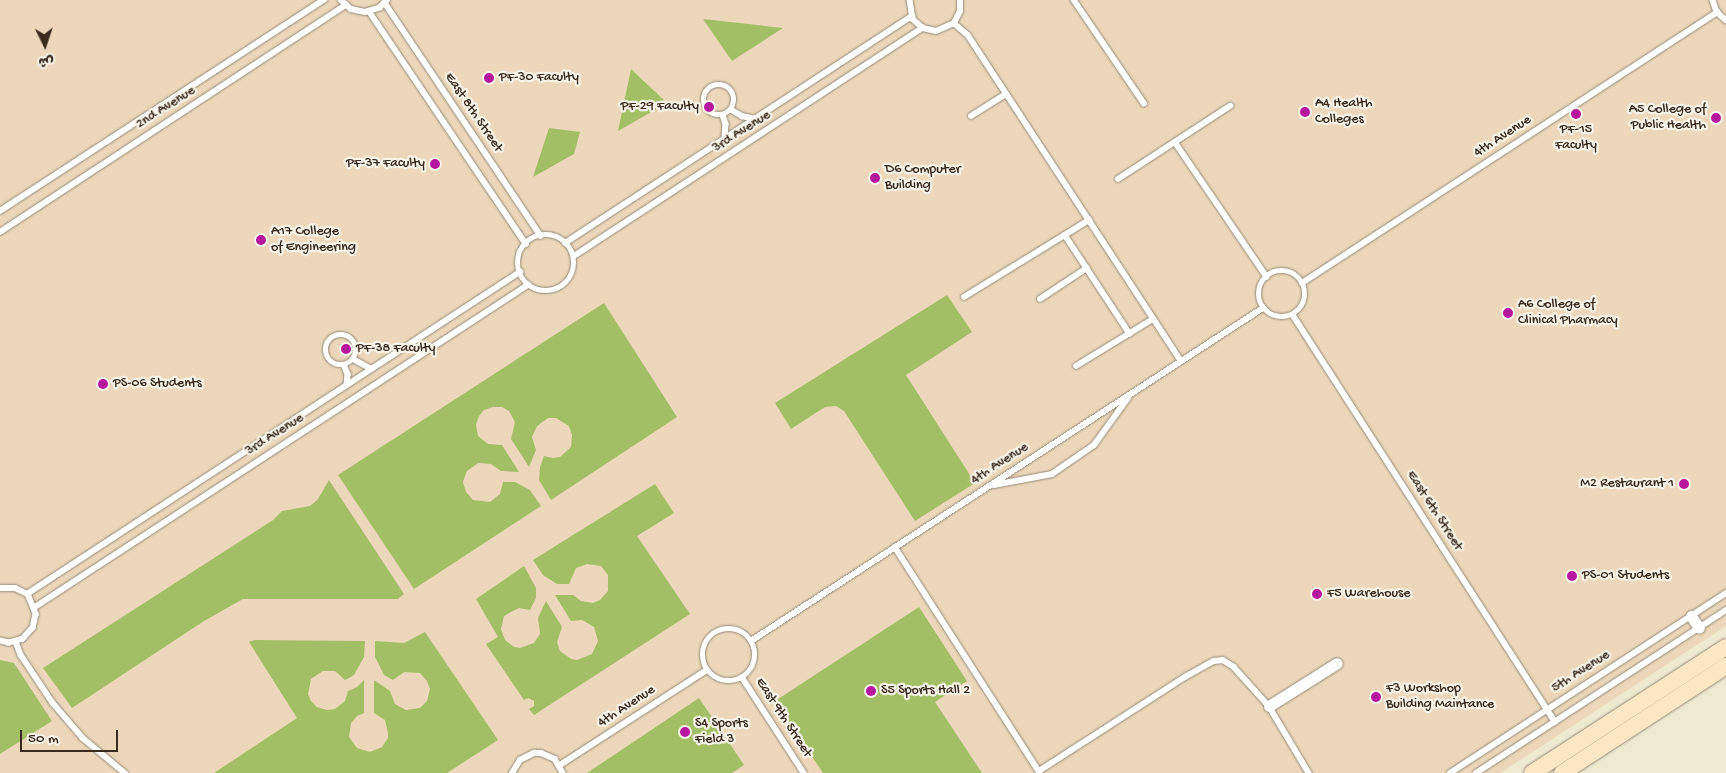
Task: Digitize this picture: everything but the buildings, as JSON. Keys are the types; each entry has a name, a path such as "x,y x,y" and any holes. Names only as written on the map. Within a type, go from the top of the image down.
{"main road":[{"path":"1532,773 1726,647"},
{"path":"1562,773 1726,666"}],"street":[{"path":"1691,616 1699,628"},
{"path":"1269,706 1336,663"}],"lane":[{"name":"2nd Avenue","path":"0,211 324,0"},
{"path":"341,0 358,11 370,12 386,2"},
{"path":"910,0 912,16 923,28 936,31 954,23 960,11 961,1"},
{"path":"1074,0 1144,103"},
{"path":"1713,0 1717,12 1726,20"},
{"name":"East 8th Street","path":"386,2 541,236"},
{"name":"2nd Avenue","path":"0,232 346,5"},
{"path":"370,12 526,244"},
{"name":"4th Avenue","path":"1302,283 1717,12"},
{"name":"3rd Avenue","path":"566,243 912,16"},
{"path":"954,23 968,36 1181,361"},
{"name":"3rd Avenue","path":"574,256 923,28"},
{"path":"722,85 731,90 735,100 732,110 723,115 712,114 705,106 705,96 711,87 722,85"},
{"path":"971,116 1006,94"},
{"path":"1118,179 1230,106"},
{"path":"732,110 756,119"},
{"path":"723,115 726,124 725,139"},
{"path":"1175,142 1267,278"},
{"path":"964,297 1089,220"},
{"path":"1065,235 1130,334"},
{"path":"541,236 553,236 566,243 574,256 574,270 571,277 561,287 547,292 528,285 520,272 519,257 526,244 541,236"},
{"path":"1040,299 1087,268"},
{"name":"3rd Avenue","path":"27,594 520,272"},
{"path":"1285,272 1297,277 1302,283 1304,300 1298,312 1293,315 1279,317 1273,316 1264,308 1259,295 1262,282 1272,274 1285,272"},
{"name":"3rd Avenue","path":"35,607 528,285"},
{"name":"4th Avenue","path":"751,641 1264,308"},
{"name":"East 6th Street","path":"1293,315 1555,722"},
{"path":"1076,366 1154,319"},
{"path":"343,335 354,343 356,349 353,359 344,365 334,364 327,356 326,345 333,337 343,335"},
{"path":"353,359 372,369"},
{"path":"344,365 348,374 347,385"},
{"path":"990,486 1052,474 1094,445 1131,394"},
{"path":"895,547 1039,772 1214,661 1223,660 1234,667 1269,706 1309,773"},
{"path":"0,588 15,588 27,594 35,607 36,614 33,628 29,634 16,642 0,642"},
{"name":"5th Avenue","path":"1450,773 1726,593"},
{"name":"5th Avenue","path":"1476,773 1726,610"},
{"path":"732,630 746,635 751,641 754,648 754,662 742,677 726,681 718,679 707,670 704,663 704,648 715,634 732,630"},
{"path":"16,642 21,655 53,703 83,738 125,773"},
{"name":"4th Avenue","path":"560,765 707,670"},
{"name":"East 9th Street","path":"742,677 804,773"},
{"path":"512,773 520,760 534,753 548,755 560,765 563,773"}],"shaded area":[{"path":"0,0 1726,0 1726,626 1500,773 0,773"}],"green space":[{"path":"703,19 783,28 732,61"},
{"path":"631,69 667,103 618,131"},
{"path":"549,128 580,132 574,154 533,177"},
{"path":"947,295 972,332 906,375 975,483 915,521 844,411 836,406 825,407 791,429 775,403"},
{"path":"604,303 677,417 551,500 539,480 540,467 544,456 560,457 571,447 572,435 569,426 556,418 548,418 537,426 532,437 536,450 529,467 511,439 515,422 509,411 502,407 484,410 479,416 476,425 478,436 488,444 502,445 519,472 501,471 491,464 478,463 467,471 463,482 466,492 473,500 490,502 500,494 503,482 515,482 530,490 541,506 414,589 338,475"},
{"path":"329,480 404,594 398,599 243,599 204,621 72,708 43,668 273,520 282,511 310,506 318,499"},
{"path":"655,484 674,513 637,536 690,614 534,715 529,709 534,706 534,701 528,698 524,700 486,644 498,637 476,599 524,566 536,588 536,598 530,610 519,608 504,616 501,629 505,640 514,647 520,648 534,643 540,634 538,618 546,601 562,627 557,642 560,651 571,659 577,660 592,654 598,641 594,627 582,620 571,621 555,595 573,595 581,601 593,603 600,600 608,591 608,575 601,566 587,564 576,568 569,584 557,584 543,575 533,560"},
{"name":"S5 Sports Hall 2","path":"919,607 967,681 935,702 982,773 823,773 775,701"},
{"path":"425,632 498,740 447,773 214,773 297,718 249,642 255,640 365,641 364,657 354,675 345,680 335,671 323,671 311,679 308,694 311,701 317,707 327,710 335,709 345,701 348,691 357,687 364,680 364,713 357,716 351,723 349,737 357,748 370,752 382,747 388,738 385,720 374,713 374,680 390,691 395,704 406,710 420,708 427,701 430,689 427,681 420,673 404,672 393,680 384,675 375,657 375,641 404,643"},
{"path":"0,660 14,663 52,721 0,754"},
{"name":"S4 Sports Field 3","path":"699,698 744,765 732,773 587,773"}],"place":[{"name":"PF-30 Faculty","path":"489,78"},
{"name":"PF-29 Faculty","path":"709,107"},
{"name":"A4 Health Colleges","path":"1305,112"},
{"name":"PF-15 Faculty","path":"1576,114"},
{"name":"A5 College of Public Health","path":"1716,118"},
{"name":"PF-37 Faculty","path":"435,164"},
{"name":"D6 Computer Building","path":"875,178"},
{"name":"A17 College of Engineering","path":"261,240"},
{"name":"A6 College of Clinical Pharmacy","path":"1508,313"},
{"name":"PF-38 Faculty","path":"346,349"},
{"name":"PS-06 Students","path":"103,384"},
{"name":"M2 Restaurant 1","path":"1684,484"},
{"name":"PS-01 Students","path":"1572,576"},
{"name":"F5 Warehouse","path":"1317,594"},
{"name":"S5 Sports Hall 2","path":"871,691"},
{"name":"F3 Workshop Building Maintance","path":"1376,697"},
{"name":"S4 Sports Field 3","path":"685,732"}]}
